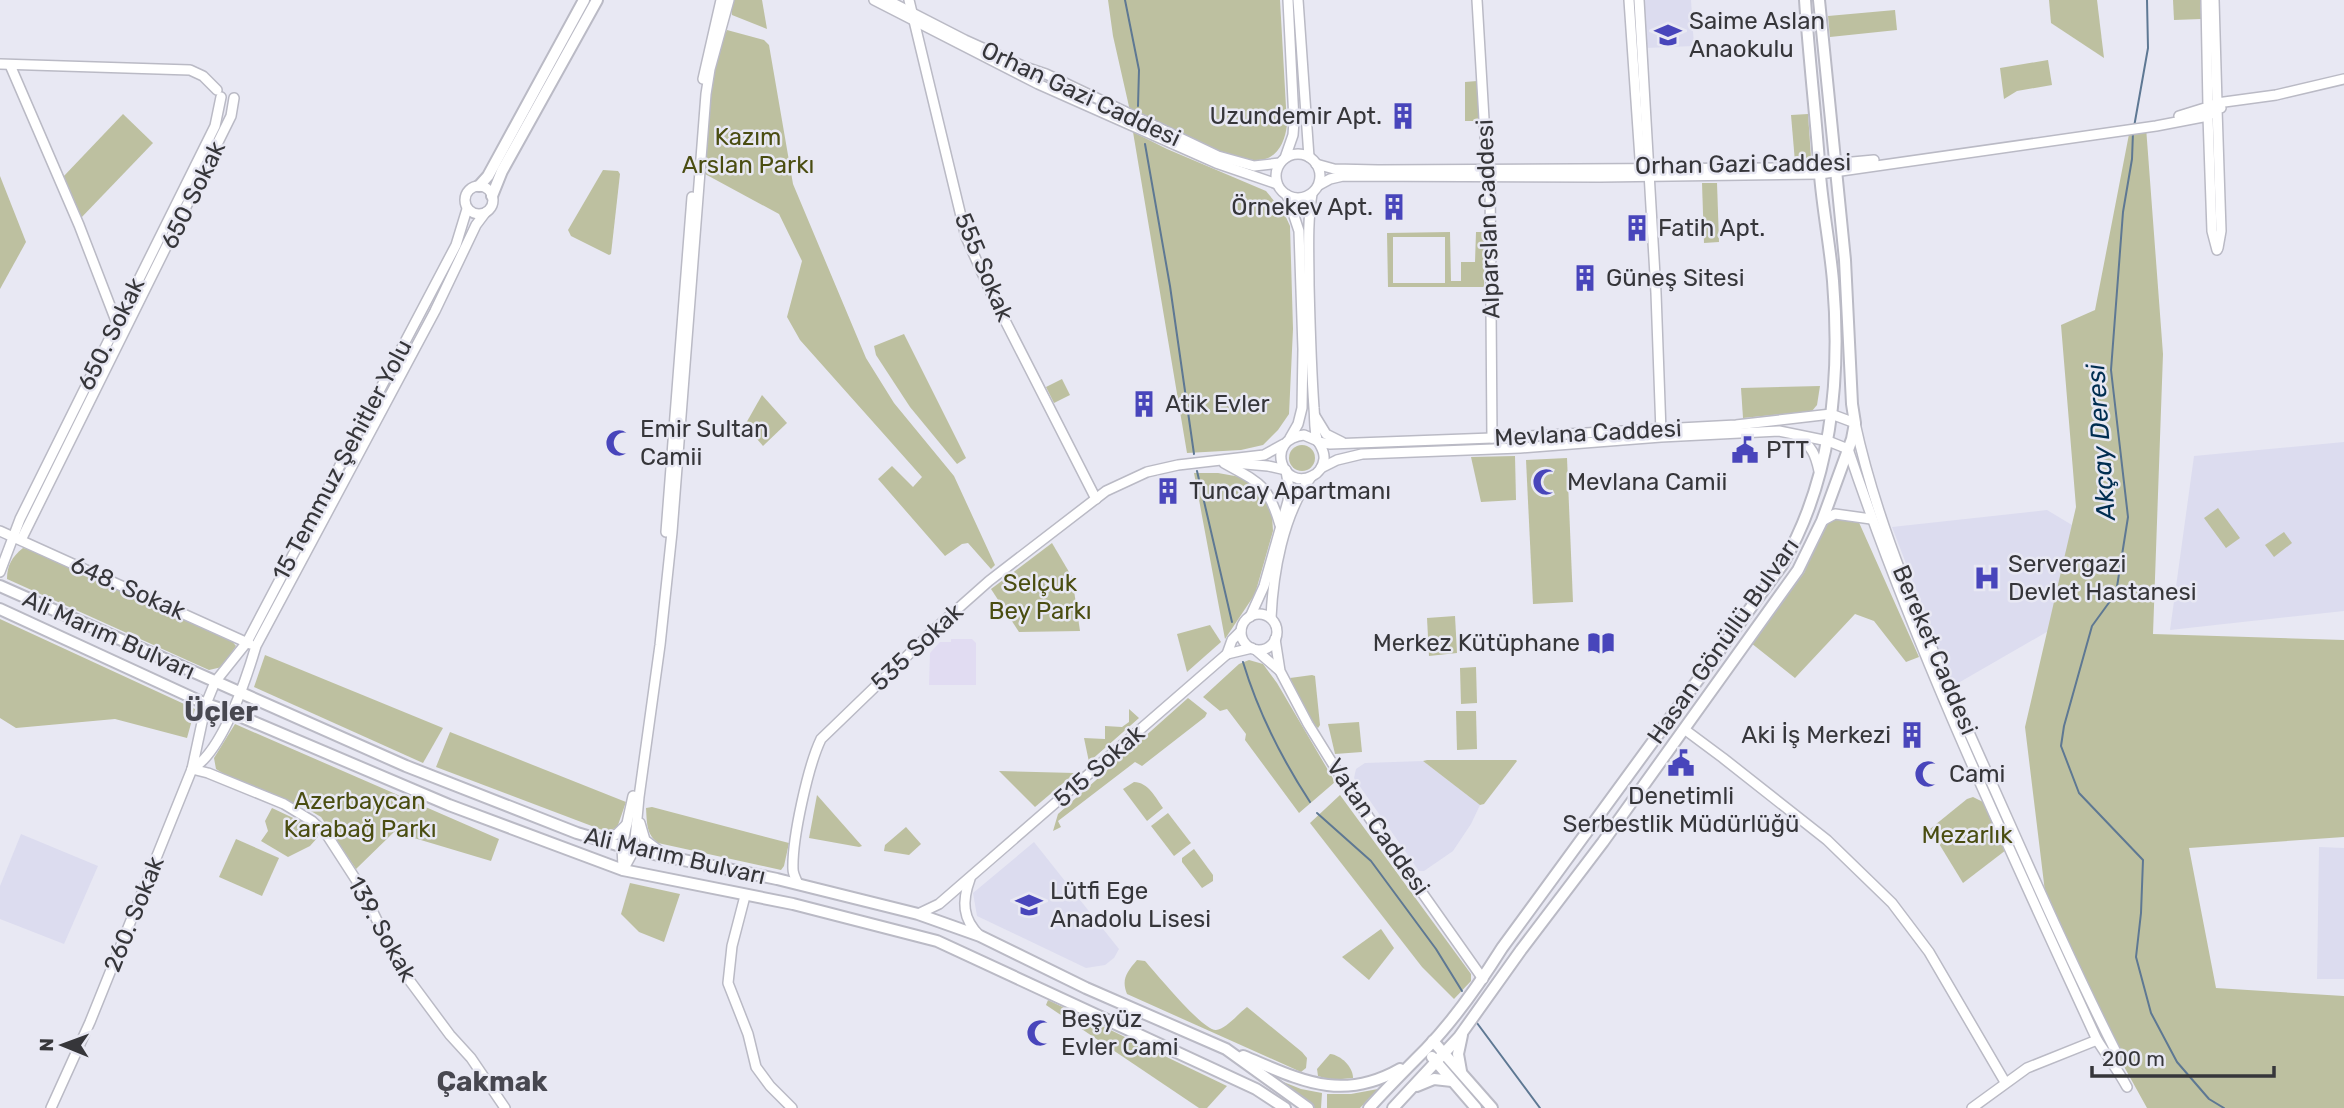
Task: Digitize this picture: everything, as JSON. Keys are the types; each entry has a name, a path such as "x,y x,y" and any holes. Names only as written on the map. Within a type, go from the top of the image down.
{"main road":[{"path":"479,186 490,173 584,0"},
{"path":"492,196 502,171 597,0"},
{"name":"Hasan Gönüllü Bulvarı","path":"1369,1108 1408,1064 1429,1045 1483,979 1502,948 1782,565 1801,527 1820,474 1828,440 1836,361 1833,282 1805,0"},
{"name":"Hasan Gönüllü Bulvarı","path":"1393,1108 1463,1031 1684,729 1798,570 1822,521 1856,423 1845,260 1819,0"},
{"name":"Ali Marım Bulvarı","path":"0,586 418,771 598,840 634,850 777,879 918,914 980,936 1086,988 1226,1049 1308,1108"},
{"name":"Ali Marım Bulvarı","path":"0,609 206,704 449,805 623,870 793,904 937,941 1256,1089 1285,1108"},
{"path":"1463,1031 1458,1061 1466,1079"},
{"path":"1429,1045 1453,1081 1476,1108"},
{"path":"1226,1049 1302,1081 1329,1087 1374,1081 1408,1064"},
{"path":"1440,1058 1466,1079 1492,1108"},
{"path":"1409,1091 1429,1080 1440,1078 1453,1081"},
{"path":"1256,1089 1273,1108"}],"street":[{"path":"623,870 634,850 634,814 663,558 702,89 705,63 721,0"},
{"path":"623,870 622,846 634,814 660,645 672,533 706,94 729,0"},
{"path":"874,0 912,16"},
{"name":"Orhan Gazi Caddesi","path":"887,0 1038,84 1216,163 1277,184"},
{"name":"555 Sokak","path":"909,0 966,237 992,295 1096,499"},
{"path":"1227,654 1233,640 1250,617 1264,586 1289,495 1286,471 1281,459 1298,424 1301,408 1303,349 1299,231 1287,195 1277,184 1276,177 1293,135 1294,121 1288,0"},
{"path":"1298,0 1312,160"},
{"name":"Alparslan Caddesi","path":"1477,0 1488,173 1492,438"},
{"path":"1629,0 1656,293 1661,432"},
{"path":"1639,0 1644,171"},
{"path":"2206,0 2213,109 2221,231 2217,250 2212,231 2213,109 2214,0"},
{"name":"Orhan Gazi Caddesi","path":"912,16 1046,74 1207,152 1249,166 1267,166 1283,160"},
{"path":"5,65 79,225 116,321"},
{"name":"650. Sokak","path":"0,572 116,321 215,126 219,93 203,76 190,70 5,65"},
{"name":"Orhan Gazi Caddesi","path":"1319,185 1330,178 1343,176 1835,169 2134,126 2344,79"},
{"name":"650 Sokak","path":"141,273 151,279 231,116 234,98"},
{"path":"1283,160 1297,154 1312,160 1320,170 1319,185 1312,194 1299,199 1287,195"},
{"name":"Orhan Gazi Caddesi","path":"1312,160 1339,169 1488,173"},
{"path":"479,186 487,189 492,196 492,206 485,213 475,214 467,209 464,200 467,191 479,186"},
{"path":"1280,671 1276,628 1271,618 1272,589 1287,529 1304,488 1321,468 1324,454 1318,442 1314,414 1308,235 1312,194"},
{"name":"15 Temmuz Şehitler Yolu","path":"192,769 204,762 214,748 241,694 252,644 457,245 467,209"},
{"name":"15 Temmuz Şehitler Yolu","path":"192,769 206,704 215,682 252,644 435,311 476,225 485,213"},
{"path":"17,538 151,279"},
{"path":"1314,414 1331,438 1347,443"},
{"name":"Mevlana Caddesi","path":"1321,468 1362,454 1520,448 1831,414 1856,423"},
{"name":"Bereket Caddesi","path":"1856,423 1870,485 1900,569 2073,967 2116,1052 2114,1062"},
{"path":"1779,431 1809,446 1816,457 1820,474"},
{"name":"Mevlana Caddesi","path":"1318,442 1779,431 1828,440 1848,449"},
{"path":"1287,442 1304,435 1318,442"},
{"name":"535 Sokak","path":"793,871 796,838 807,783 812,760 821,739 989,581 1122,482 1178,465 1264,455 1287,442"},
{"name":"Bereket Caddesi","path":"1848,449 1871,519 1958,735 2097,1040 2114,1062 2127,1087"},
{"name":"535 Sokak","path":"1208,462 1268,466 1286,471"},
{"path":"1224,463 1263,486 1273,500 1280,525"},
{"path":"1286,471 1298,478 1311,477"},
{"path":"1822,521 1835,514 1871,519"},
{"name":"648. Sokak","path":"0,531 252,644"},
{"path":"1250,617 1261,614 1271,618"},
{"path":"1241,631 1245,642 1280,671"},
{"path":"1227,654 1267,648 1275,639"},
{"name":"515 Sokak","path":"918,914 939,904 971,878 1227,654"},
{"name":"Vatan Caddesi","path":"1280,671 1339,774 1483,979"},
{"path":"1684,729 1827,840 1892,903 1929,952 2005,1082"},
{"name":"260. Sokak","path":"51,1108 90,1022 192,769"},
{"name":"139. Sokak","path":"192,769 284,804 312,821 327,835 360,886 401,969 486,1079 505,1108"},
{"path":"598,840 623,830 634,814"},
{"path":"634,814 645,840 666,856"},
{"path":"777,879 793,871 798,884"},
{"path":"971,878 964,894 964,910 968,922 980,936"},
{"path":"745,896 732,947 728,983 748,1034 756,1067 792,1108"},
{"path":"1972,1108 2027,1068 2097,1040"}],"shaded area":[{"name":"Saime Aslan Anaokulu","path":"1642,0 1691,0 1694,46 1645,48"},
{"path":"2344,442 2344,611 2170,630 2194,456"},
{"name":"Servergazi Devlet Hastanesi","path":"2047,510 2072,525 2052,629 1953,686 1892,527"},
{"path":"951,639 972,639 976,643 976,685 929,685 930,653 940,642 951,642"},
{"path":"1423,761 1480,805 1453,851 1424,871 1419,871 1354,778 1356,769 1365,763"},
{"path":"21,834 98,866 64,944 0,919 0,886"},
{"name":"Lütfi Ege Anadolu Lisesi","path":"1034,842 1119,949 1114,958 1105,965 1086,968 977,916 973,893"},
{"path":"2319,847 2344,848 2344,979 2317,979"}],"green space":[{"path":"734,0 762,0 767,29 732,15"},
{"path":"1108,0 1280,0 1287,125 1276,153 1259,160 1231,155 1130,111"},
{"path":"2049,0 2097,0 2104,58 2051,23"},
{"path":"2173,0 2200,0 2201,19 2174,20"},
{"path":"1895,10 1897,30 1830,37 1828,16"},
{"name":"Kazım Arslan Parkı","path":"727,30 764,40 769,45 793,184 866,358 894,403 954,476 995,565 991,569 968,543 945,556 878,479 892,466 913,487 922,477 800,340 787,317 802,261 779,214 705,174 713,79 721,43"},
{"path":"2048,60 2052,85 2017,91 2004,99 2000,68"},
{"path":"1477,81 1480,121 1465,121 1465,82"},
{"path":"123,114 153,143 79,220 63,177"},
{"path":"1808,114 1811,157 1795,162 1791,115"},
{"path":"2146,127 2163,354 2153,634 2344,640 2344,837 2189,848 2216,988 2344,996 2344,1108 2147,1108 2050,933 2025,727 2076,507 2061,325 2095,310 2130,129"},
{"path":"1133,132 1266,191 1284,213 1290,226 1293,329 1289,414 1263,445 1241,450 1187,453"},
{"path":"603,170 618,171 620,174 609,255 571,236 568,230"},
{"path":"0,176 26,242 0,289"},
{"path":"1702,183 1717,183 1719,242 1704,243"},
{"path":"1450,232 1451,281 1461,281 1461,262 1475,262 1476,232 1484,232 1484,287 1388,287 1387,233","holes":["1393,237 1445,237 1445,283 1393,283"]},
{"path":"904,334 966,458 957,464 910,407 876,355 874,346"},
{"path":"1062,379 1070,395 1054,403 1046,387"},
{"path":"1820,386 1817,405 1812,411 1743,418 1741,388"},
{"path":"762,395 787,423 763,446 745,425"},
{"path":"1302,445 1311,449 1315,458 1311,467 1302,471 1293,467 1289,458 1293,449"},
{"path":"1515,456 1516,500 1481,502 1471,457"},
{"path":"1567,458 1573,602 1533,604 1526,460"},
{"path":"1194,473 1218,473 1246,478 1267,500 1272,514 1273,531 1255,594 1225,639"},
{"path":"2218,508 2240,538 2226,548 2204,518"},
{"path":"1830,515 1857,518 1919,657 1906,662 1874,621 1855,614 1795,678 1751,643 1804,573"},
{"path":"2284,532 2292,543 2274,557 2265,545"},
{"name":"Selçuk Bey Parkı","path":"1052,543 1072,577 1080,631 1019,632 991,589"},
{"path":"23,548 231,640 236,646 222,667 209,670 7,579 11,562"},
{"path":"1455,616 1457,653 1429,656 1427,618"},
{"path":"0,619 195,709 187,738 115,719 16,728 0,718"},
{"path":"1210,625 1221,642 1187,672 1177,634"},
{"path":"265,655 443,728 423,763 254,687"},
{"path":"1249,660 1263,664 1277,683 1335,782 1299,813 1245,740 1246,734 1227,709 1220,711 1203,697 1239,664"},
{"path":"1476,667 1477,703 1461,704 1460,668"},
{"path":"1315,676 1320,725 1318,728 1313,724 1290,678"},
{"path":"1188,698 1207,713 1205,717 1142,766 1135,762 1058,821 1061,827 1053,831 1058,814"},
{"path":"1129,709 1139,718 1089,762 1084,738 1105,739 1105,726 1122,727 1129,722"},
{"path":"1456,711 1476,711 1477,749 1457,750"},
{"path":"1359,722 1362,752 1335,754 1328,724"},
{"name":"Azerbaycan Karabağ Parkı","path":"235,724 499,839 491,861 394,832 356,869 321,817 304,807 284,804 216,769 214,758"},
{"path":"450,732 626,802 617,828 605,831 436,767"},
{"path":"1423,761 1517,761 1484,804 1480,805"},
{"path":"999,771 1075,773 1035,807"},
{"path":"1134,782 1147,788 1163,808 1147,821 1123,789"},
{"path":"817,795 862,846 809,838"},
{"path":"1340,795 1471,974 1471,981 1454,999 1422,967 1310,823"},
{"name":"Mezarlık","path":"1973,797 1983,802 2006,850 1963,883 1930,829"},
{"path":"652,807 789,843 784,866 781,870 658,843 651,836 647,823 646,808"},
{"path":"272,808 306,824 318,837 310,846 288,857 261,841 268,831 265,821"},
{"path":"1168,813 1191,843 1174,856 1151,826"},
{"path":"906,827 921,844 909,855 884,851 885,845"},
{"path":"236,839 279,858 262,896 219,877"},
{"path":"1194,849 1213,875 1213,881 1202,888 1182,862 1182,858"},
{"path":"630,883 680,894 664,942 639,932 621,914"},
{"path":"1381,929 1394,948 1369,980 1342,957"},
{"path":"1137,960 1145,961 1191,1012 1210,1028 1216,1030 1224,1027 1247,1007 1302,1052 1307,1058 1306,1068 1301,1072 1127,994 1126,976"},
{"path":"1048,1000 1227,1086 1207,1108 1199,1108 1046,1005"},
{"path":"1330,1054 1346,1062 1353,1078 1331,1080 1318,1076 1317,1069"},
{"path":"1276,1079 1301,1089 1322,1093 1321,1108 1314,1108"},
{"path":"1378,1089 1360,1108 1327,1108 1327,1094 1351,1094"}],"waterway":[{"path":"1125,0 1139,70 1138,106"},
{"name":"Akçay Deresi","path":"2134,127 2148,48 2147,0"},
{"name":"Akçay Deresi","path":"2133,132 2132,159 2123,212 2111,370 2128,517 2116,593 2092,626 2061,746 2079,793 2143,860 2136,957 2151,1013 2177,1062 2209,1099 2224,1108"},
{"path":"1145,144 1170,286 1194,454"},
{"path":"1197,471 1232,622"},
{"path":"1243,662 1272,735 1310,802"},
{"path":"1317,813 1371,861 1436,949 1462,991"},
{"path":"1477,1023 1540,1108"}],"place":[{"name":"Saime Aslan Anaokulu","path":"1668,35"},
{"name":"Uzundemir Apt.","path":"1403,116"},
{"name":"Örnekev Apt.","path":"1394,207"},
{"name":"Fatih Apt.","path":"1637,228"},
{"name":"Güneş Sitesi","path":"1585,278"},
{"name":"Atik Evler","path":"1144,404"},
{"name":"Emir Sultan Camii","path":"619,443"},
{"name":"PTT","path":"1745,450"},
{"name":"Mevlana Camii","path":"1546,482"},
{"name":"Tuncay Apartmanı","path":"1168,491"},
{"name":"Servergazi Devlet Hastanesi","path":"1987,578"},
{"name":"Merkez Kütüphane","path":"1601,643"},
{"name":"Aki İş Merkezi","path":"1912,735"},
{"name":"Denetimli Serbestlik Müdürlüğü","path":"1681,763"},
{"name":"Cami","path":"1928,774"},
{"name":"Lütfi Ege Anadolu Lisesi","path":"1029,905"},
{"name":"Beşyüz Evler Cami","path":"1040,1033"}],"district":[{"name":"Üçler","path":"221,711"},
{"name":"Çakmak","path":"492,1081"}]}
